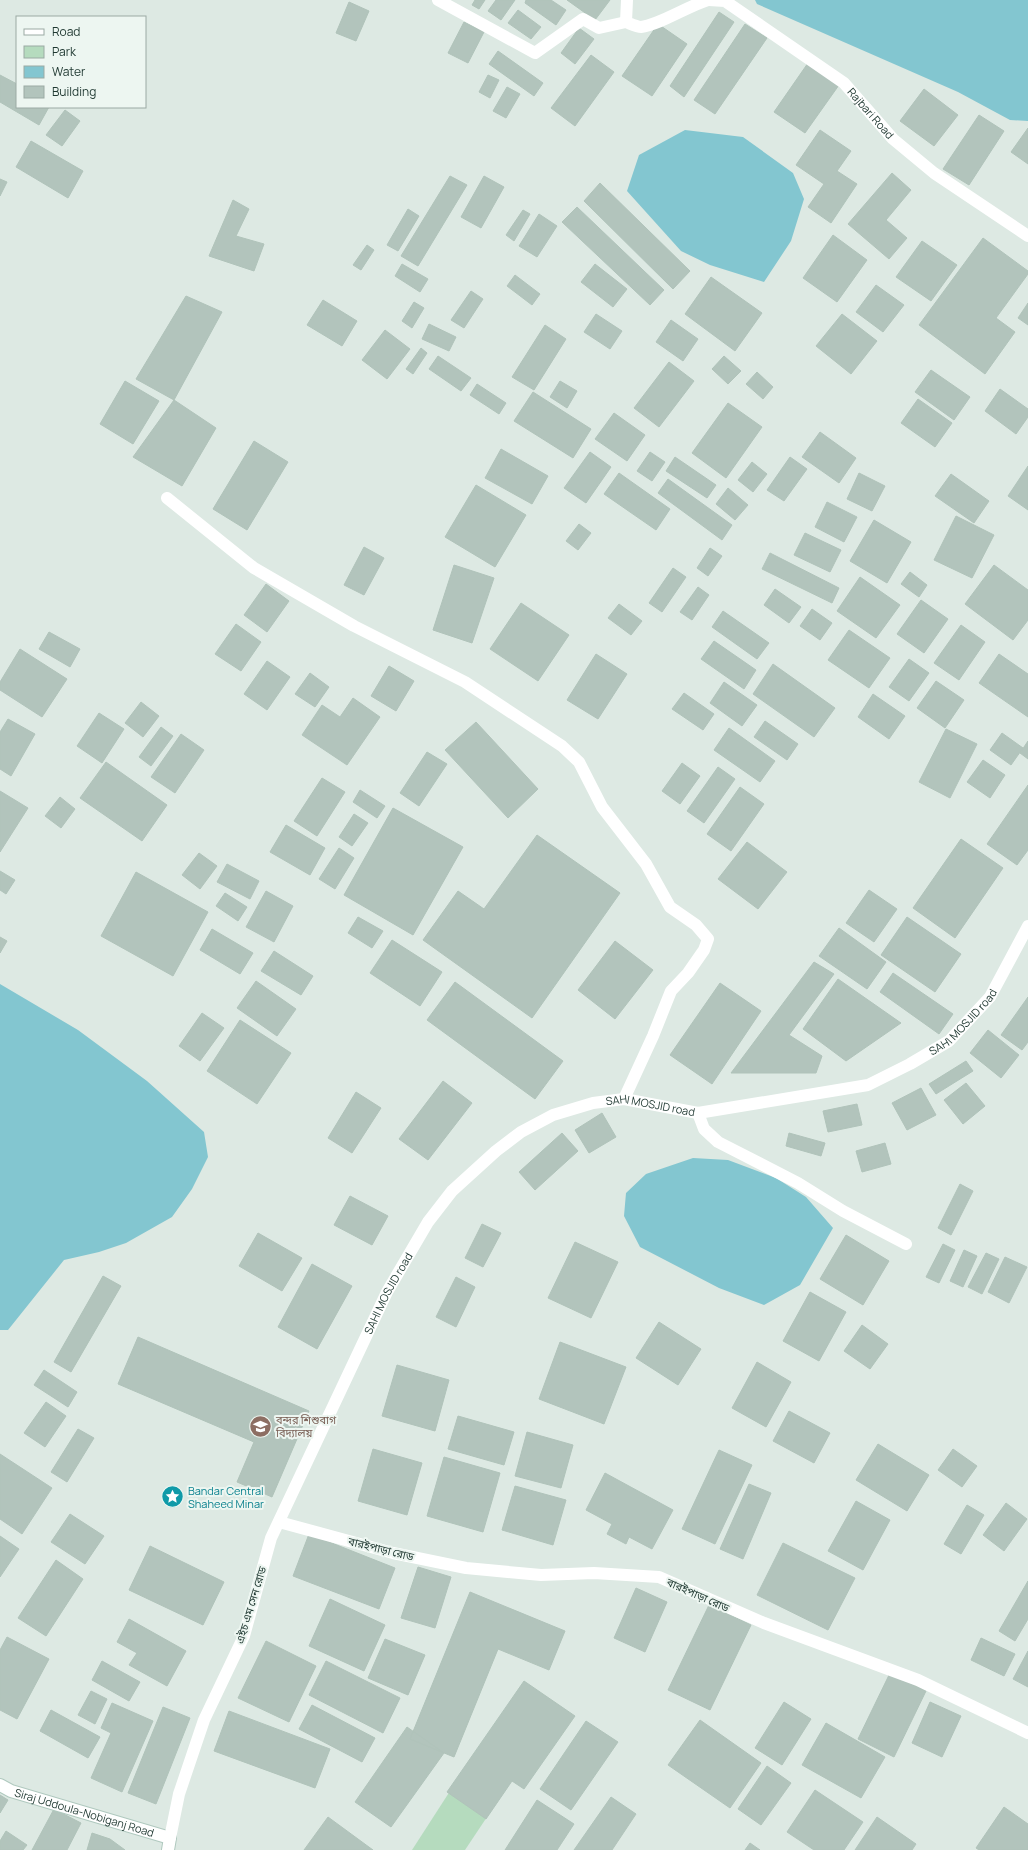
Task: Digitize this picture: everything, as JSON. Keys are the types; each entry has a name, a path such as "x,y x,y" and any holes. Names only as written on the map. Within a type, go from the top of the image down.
{"street":[{"path":"438,0 535,54 583,19 599,28 626,22 627,0"},
{"name":"Rajbari Road","path":"626,22 640,27 662,20 694,4 708,0 725,1 844,82 893,139 934,173 1028,236"},
{"path":"167,498 254,568 354,626 465,682 562,746 579,762 602,807 646,864 670,907 696,925 708,939 704,950 688,973 671,991 653,1036 624,1099"},
{"name":"SAHI MOSJID road","path":"341,1388 387,1292 428,1222 452,1191 496,1151 521,1132 553,1115 593,1103 624,1099 698,1113 868,1084 910,1064 949,1041 990,998 1028,926"},
{"path":"698,1113 704,1129 718,1142 798,1183 843,1211 906,1244"},
{"name":"এইচ এম সেন রোড","path":"169,1844 179,1794 204,1720 244,1636 271,1538 341,1388"},
{"name":"বারইপাড়া রোড","path":"279,1522 393,1552 466,1568 540,1575 594,1573 659,1577 764,1623 918,1680 1028,1733"},
{"name":"Siraj Uddoula-Nobiganj Road","path":"0,1785 11,1791 169,1844"}],"green space":[{"path":"515,1775 465,1850 412,1850 452,1788"}],"water":[{"path":"755,0 1028,0 1028,121 1010,120 958,92 757,4"},
{"path":"685,130 743,137 793,173 804,199 791,241 764,282 710,265 681,251 627,191 639,155"},
{"path":"0,984 78,1030 147,1081 204,1132 208,1157 192,1189 172,1217 126,1243 99,1252 64,1260 8,1330 0,1330"},
{"path":"693,1158 728,1160 776,1178 806,1197 833,1228 800,1285 764,1305 719,1288 640,1247 624,1216 626,1193 646,1174"}],"building":[{"path":"475,0 485,0 479,9 472,5"},
{"path":"496,0 515,0 501,20 488,11"},
{"path":"526,0 551,0 566,10 556,25 525,3"},
{"path":"567,0 610,0 595,20"},
{"path":"349,2 369,11 356,41 336,33"},
{"path":"518,10 541,27 531,39 508,23"},
{"path":"719,12 734,22 684,97 670,86"},
{"path":"464,22 484,32 468,63 448,53"},
{"path":"658,24 687,44 652,96 622,76"},
{"path":"745,24 767,38 715,114 694,100"},
{"path":"579,28 594,39 575,64 561,53"},
{"path":"498,51 543,83 534,96 489,64"},
{"path":"591,55 614,72 575,126 551,108"},
{"path":"808,63 839,85 805,133 774,112"},
{"path":"0,75 16,83 16,108 48,108 39,125 0,102"},
{"path":"488,75 499,80 490,98 479,92"},
{"path":"507,87 520,94 506,118 493,111"},
{"path":"924,89 958,115 934,146 900,121"},
{"path":"65,110 80,121 62,146 46,135"},
{"path":"979,115 1004,131 969,185 943,169"},
{"path":"1028,128 1028,164 1011,152"},
{"path":"820,130 851,151 837,171 857,184 831,223 808,207 824,184 796,165"},
{"path":"31,141 83,171 68,198 16,167"},
{"path":"892,173 911,190 886,220 907,238 889,259 848,224"},
{"path":"450,176 467,185 418,266 401,256"},
{"path":"484,176 504,187 481,228 461,217"},
{"path":"0,179 7,182 0,196"},
{"path":"600,183 690,271 673,289 584,201"},
{"path":"233,200 249,209 236,236 264,244 254,271 209,256"},
{"path":"577,207 664,290 650,305 562,222"},
{"path":"408,209 419,216 398,251 387,245"},
{"path":"523,210 530,214 514,241 506,235"},
{"path":"539,214 557,226 537,257 519,246"},
{"path":"833,235 867,260 837,302 803,278"},
{"path":"983,238 1028,271 1028,274 996,318 1015,332 985,374 919,325"},
{"path":"922,241 957,265 931,301 896,277"},
{"path":"367,245 374,250 361,270 353,265"},
{"path":"402,264 428,279 420,292 395,276"},
{"path":"595,264 627,289 613,307 581,282"},
{"path":"515,275 540,294 532,305 507,286"},
{"path":"711,277 762,313 735,351 685,314"},
{"path":"876,285 904,305 883,332 856,312"},
{"path":"471,291 483,299 464,328 451,320"},
{"path":"186,296 222,312 174,400 136,379"},
{"path":"323,300 357,321 342,346 307,325"},
{"path":"414,302 424,308 412,328 402,321"},
{"path":"1028,303 1028,325 1018,318"},
{"path":"596,314 622,331 610,349 584,332"},
{"path":"842,314 877,341 851,374 816,346"},
{"path":"671,320 698,339 683,361 656,342"},
{"path":"429,324 456,337 449,351 422,339"},
{"path":"545,325 566,339 534,390 512,377"},
{"path":"385,330 410,349 387,379 362,360"},
{"path":"421,348 427,353 413,374 406,369"},
{"path":"438,356 471,378 461,391 429,369"},
{"path":"724,356 741,371 728,384 712,369"},
{"path":"669,362 694,381 659,427 634,408"},
{"path":"931,370 970,397 954,420 915,392"},
{"path":"757,372 773,387 763,399 746,384"},
{"path":"125,381 159,401 133,444 100,424"},
{"path":"560,381 577,391 567,408 550,397"},
{"path":"477,384 506,403 499,414 470,395"},
{"path":"1000,389 1028,409 1028,417 1016,434 985,411"},
{"path":"533,392 591,429 573,458 514,421"},
{"path":"918,399 952,423 935,447 901,423"},
{"path":"174,400 216,428 182,486 133,457"},
{"path":"728,403 762,427 726,478 692,453"},
{"path":"614,413 645,435 627,461 595,439"},
{"path":"820,432 856,458 839,483 802,457"},
{"path":"254,441 288,462 247,530 213,509"},
{"path":"501,449 548,476 532,504 485,478"},
{"path":"590,452 611,467 586,503 564,488"},
{"path":"650,452 665,462 652,481 637,471"},
{"path":"675,457 716,485 707,498 666,471"},
{"path":"790,457 807,469 784,501 767,490"},
{"path":"752,462 767,474 753,492 738,480"},
{"path":"1028,466 1028,510 1008,496"},
{"path":"619,473 670,509 656,530 604,494"},
{"path":"859,473 885,486 872,511 847,499"},
{"path":"951,474 989,501 974,523 935,496"},
{"path":"668,479 732,525 722,540 658,493"},
{"path":"476,485 526,515 495,567 445,537"},
{"path":"728,488 748,505 735,520 716,504"},
{"path":"827,502 857,517 844,542 815,527"},
{"path":"956,516 994,535 972,578 934,560"},
{"path":"874,520 911,542 887,583 850,561"},
{"path":"579,524 591,533 578,550 566,541"},
{"path":"805,533 841,550 830,572 794,555"},
{"path":"364,547 384,558 364,595 344,585"},
{"path":"710,548 722,556 708,576 697,568"},
{"path":"770,553 839,588 832,603 762,569"},
{"path":"454,565 494,578 472,643 433,630"},
{"path":"994,565 1028,590 1028,620 1013,640 965,604"},
{"path":"673,568 686,577 662,612 649,603"},
{"path":"910,572 927,585 919,597 901,584"},
{"path":"860,577 900,605 876,638 837,611"},
{"path":"266,584 289,601 267,632 244,615"},
{"path":"698,587 709,595 692,620 680,612"},
{"path":"775,589 801,607 789,623 764,605"},
{"path":"921,600 948,619 924,653 897,634"},
{"path":"521,603 569,635 538,681 490,649"},
{"path":"619,604 642,621 631,635 608,618"},
{"path":"812,609 832,623 820,640 800,626"},
{"path":"723,611 769,643 757,659 712,627"},
{"path":"236,624 261,642 241,671 215,654"},
{"path":"961,625 985,642 959,680 934,663"},
{"path":"849,630 890,658 869,688 828,660"},
{"path":"49,632 80,649 70,667 39,649"},
{"path":"714,641 756,670 744,689 701,659"},
{"path":"20,649 67,679 42,717 0,690 0,682"},
{"path":"596,654 627,674 598,719 567,700"},
{"path":"999,654 1028,674 1028,717 979,683"},
{"path":"909,659 929,673 909,701 889,687"},
{"path":"267,661 290,677 267,710 244,694"},
{"path":"773,664 835,708 814,737 753,694"},
{"path":"389,666 414,681 396,711 371,696"},
{"path":"310,673 329,687 315,707 295,694"},
{"path":"936,681 964,700 945,728 917,708"},
{"path":"724,682 757,705 742,726 710,703"},
{"path":"684,693 714,714 703,730 672,709"},
{"path":"873,694 905,716 889,739 858,717"},
{"path":"353,698 380,717 347,765 302,735 322,705 340,717"},
{"path":"141,702 159,716 143,737 125,723"},
{"path":"99,713 124,729 102,763 77,746"},
{"path":"8,719 35,734 11,776 0,769 0,732"},
{"path":"765,721 798,744 787,760 754,737"},
{"path":"476,722 538,789 508,818 445,750"},
{"path":"161,727 173,736 151,766 139,757"},
{"path":"729,728 775,761 760,782 714,750"},
{"path":"946,729 977,744 950,798 919,782"},
{"path":"1002,733 1023,748 1011,765 990,750"},
{"path":"181,734 204,750 175,793 151,777"},
{"path":"1028,741 1028,759 1020,753"},
{"path":"427,752 447,764 419,806 400,793"},
{"path":"983,760 1005,775 990,798 967,782"},
{"path":"106,762 167,805 142,841 80,798"},
{"path":"682,763 700,776 680,804 662,791"},
{"path":"718,767 735,779 704,823 687,811"},
{"path":"322,778 345,792 317,836 294,821"},
{"path":"1028,785 1028,850 1017,865 987,844"},
{"path":"740,787 764,804 731,851 707,834"},
{"path":"360,790 385,806 377,818 353,802"},
{"path":"0,791 28,808 0,852"},
{"path":"60,797 75,809 61,828 45,816"},
{"path":"393,808 463,847 413,935 344,895"},
{"path":"354,814 368,823 352,846 339,837"},
{"path":"286,825 325,848 310,875 270,852"},
{"path":"537,835 620,893 532,1018 423,940 458,891 484,909"},
{"path":"961,839 1003,868 955,938 913,908"},
{"path":"747,842 787,872 758,909 718,879"},
{"path":"339,848 354,858 335,889 319,879"},
{"path":"199,853 217,866 200,889 182,875"},
{"path":"227,864 259,881 250,899 217,882"},
{"path":"0,871 15,880 6,894 0,890"},
{"path":"136,872 208,912 173,976 101,936"},
{"path":"869,890 897,909 874,942 846,923"},
{"path":"266,891 293,906 274,942 246,927"},
{"path":"225,893 247,907 238,921 216,906"},
{"path":"358,917 383,931 372,948 348,933"},
{"path":"907,917 961,954 935,992 881,955"},
{"path":"839,928 886,962 867,989 819,956"},
{"path":"212,929 253,953 240,974 200,950"},
{"path":"0,937 7,941 0,953"},
{"path":"392,940 442,972 420,1006 370,973"},
{"path":"615,941 653,970 615,1019 578,990"},
{"path":"274,951 313,976 301,995 261,971"},
{"path":"814,962 834,974 789,1035 822,1056 816,1073 731,1073"},
{"path":"893,973 953,1014 939,1034 880,992"},
{"path":"838,979 901,1023 846,1061 803,1029"},
{"path":"256,981 296,1009 277,1036 237,1008"},
{"path":"455,982 563,1061 535,1099 427,1020"},
{"path":"720,983 761,1011 712,1084 670,1055"},
{"path":"1028,997 1028,1042 1022,1050 1001,1035"},
{"path":"202,1013 224,1028 200,1061 179,1046"},
{"path":"240,1020 291,1053 257,1104 207,1071"},
{"path":"988,1030 1019,1055 1001,1078 970,1053"},
{"path":"966,1061 973,1071 936,1094 929,1084"},
{"path":"443,1081 472,1103 428,1160 399,1139"},
{"path":"966,1083 985,1106 963,1124 944,1100"},
{"path":"921,1088 936,1115 907,1130 892,1103"},
{"path":"356,1092 381,1108 352,1153 328,1138"},
{"path":"857,1104 862,1125 828,1132 823,1111"},
{"path":"602,1113 616,1137 589,1153 575,1130"},
{"path":"562,1133 578,1151 535,1190 519,1172"},
{"path":"789,1133 825,1143 821,1156 786,1146"},
{"path":"885,1143 891,1164 862,1172 856,1151"},
{"path":"960,1184 973,1191 951,1235 938,1228"},
{"path":"350,1196 388,1216 372,1245 334,1225"},
{"path":"482,1224 501,1233 483,1267 465,1258"},
{"path":"258,1233 302,1258 282,1291 239,1266"},
{"path":"846,1235 889,1261 863,1305 820,1279"},
{"path":"575,1242 618,1262 591,1318 548,1298"},
{"path":"943,1244 955,1250 939,1283 926,1277"},
{"path":"964,1250 977,1256 963,1287 950,1281"},
{"path":"986,1253 999,1259 982,1294 968,1287"},
{"path":"1005,1257 1027,1267 1009,1303 988,1292"},
{"path":"312,1264 352,1286 317,1349 278,1327"},
{"path":"103,1276 121,1286 71,1372 54,1362"},
{"path":"456,1277 475,1287 456,1327 436,1317"},
{"path":"810,1292 846,1312 819,1361 783,1341"},
{"path":"659,1322 701,1349 678,1385 636,1358"},
{"path":"862,1325 888,1344 870,1369 844,1351"},
{"name":"বন্দর শিশুবাগ বিদ্যালয়","path":"138,1337 309,1411 272,1497 237,1482 254,1442 118,1384"},
{"path":"560,1342 626,1367 604,1424 539,1399"},
{"path":"757,1362 791,1382 766,1427 732,1408"},
{"path":"397,1365 449,1380 435,1431 382,1416"},
{"path":"44,1370 77,1392 68,1407 34,1385"},
{"path":"46,1402 66,1416 45,1447 24,1433"},
{"path":"789,1411 830,1433 814,1463 773,1441"},
{"path":"458,1416 514,1432 504,1465 448,1449"},
{"path":"78,1429 94,1438 67,1482 51,1472"},
{"path":"527,1432 573,1445 561,1488 515,1476"},
{"path":"878,1444 929,1475 907,1511 856,1480"},
{"path":"373,1449 422,1463 407,1515 358,1501"},
{"path":"953,1449 977,1466 962,1487 938,1470"},
{"path":"719,1450 752,1465 715,1544 682,1529"},
{"path":"0,1454 52,1488 22,1534 0,1519"},
{"path":"444,1457 500,1473 483,1532 427,1516"},
{"path":"605,1473 673,1510 652,1549 629,1537 626,1544 607,1534 612,1524 586,1510"},
{"path":"749,1484 771,1493 743,1559 720,1549"},
{"path":"515,1486 566,1500 553,1545 502,1530"},
{"path":"856,1501 890,1520 863,1570 828,1551"},
{"path":"1006,1503 1027,1519 1004,1551 983,1535"},
{"path":"967,1505 984,1515 961,1554 944,1544"},
{"path":"70,1514 104,1536 85,1564 51,1542"},
{"path":"309,1534 395,1568 379,1609 293,1576"},
{"path":"0,1536 19,1549 0,1577"},
{"path":"783,1543 855,1578 828,1630 757,1595"},
{"path":"150,1546 224,1582 203,1625 129,1590"},
{"path":"56,1560 83,1579 46,1636 18,1618"},
{"path":"418,1567 451,1577 435,1628 401,1618"},
{"path":"1028,1581 1028,1619 1015,1641 999,1631"},
{"path":"636,1588 667,1602 645,1652 614,1638"},
{"path":"470,1592 565,1631 549,1670 498,1649 454,1757 410,1739"},
{"path":"330,1599 385,1625 364,1671 309,1646"},
{"path":"709,1605 751,1625 710,1710 668,1690"},
{"path":"129,1619 186,1651 167,1686 129,1665 137,1653 117,1642"},
{"path":"7,1637 49,1659 17,1719 0,1710 0,1650"},
{"path":"981,1638 1015,1654 1004,1676 971,1660"},
{"path":"385,1639 425,1655 408,1695 368,1678"},
{"path":"266,1641 316,1666 289,1722 238,1698"},
{"path":"1028,1651 1028,1687 1013,1679"},
{"path":"102,1661 140,1682 129,1701 92,1680"},
{"path":"326,1661 400,1698 383,1733 309,1695"},
{"path":"890,1673 926,1691 894,1757 858,1739"},
{"path":"524,1681 575,1716 524,1789 512,1781 486,1819 447,1792"},
{"path":"91,1691 107,1699 95,1724 78,1715"},
{"path":"784,1702 811,1719 782,1765 755,1748"},
{"path":"930,1702 961,1716 942,1757 912,1743"},
{"path":"112,1703 153,1721 122,1792 91,1778 111,1733 101,1728"},
{"path":"312,1705 375,1738 362,1762 299,1729"},
{"path":"163,1707 190,1718 156,1804 128,1793"},
{"path":"51,1710 100,1737 88,1758 40,1731"},
{"path":"229,1711 330,1749 315,1788 214,1751"},
{"path":"700,1720 761,1763 730,1808 668,1765"},
{"path":"586,1721 618,1742 571,1810 540,1789"},
{"path":"826,1723 885,1757 861,1798 802,1765"},
{"path":"407,1727 444,1753 391,1827 355,1802"},
{"path":"767,1766 791,1783 761,1825 738,1809"},
{"path":"815,1790 863,1822 844,1850 814,1850 787,1832"},
{"path":"0,1795 8,1800 0,1813"},
{"path":"611,1797 636,1814 612,1850 574,1850"},
{"path":"537,1800 574,1824 557,1850 505,1850"},
{"path":"1004,1807 1028,1824 1028,1850 979,1850 976,1848"},
{"path":"54,1809 81,1823 67,1850 32,1850"},
{"path":"328,1817 373,1850 304,1850"},
{"path":"877,1817 916,1844 912,1850 855,1850"},
{"path":"6,1831 27,1845 23,1850 0,1850 0,1841"},
{"path":"92,1833 110,1839 125,1850 87,1850"},
{"path":"750,1843 760,1850 745,1850"}],"place":[{"name":"বন্দর শিশুবাগ বিদ্যালয়","path":"260,1426"},
{"name":"Bandar Central Shaheed Minar","path":"173,1497"}]}
